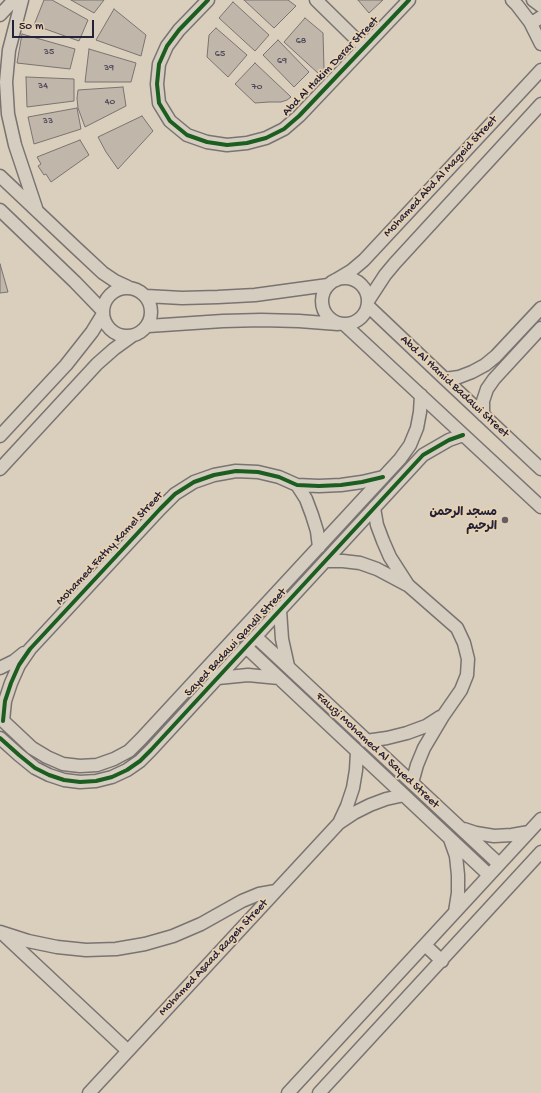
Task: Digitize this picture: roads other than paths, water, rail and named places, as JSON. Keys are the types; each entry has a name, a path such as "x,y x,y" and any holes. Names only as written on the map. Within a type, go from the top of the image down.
{"street":[{"path":"0,15 14,0"},
{"path":"22,0 9,50 6,82 8,114 15,145 37,211"},
{"name":"Abd Al Hakim Derar Street","path":"208,0 179,30 167,46 159,64 157,84 159,103 170,121 187,134 207,142 227,145 247,143 266,138 284,129 299,116 408,0"},
{"path":"316,0 364,47"},
{"path":"512,0 524,13 536,20 541,44"},
{"path":"533,0 541,6"},
{"name":"Mohamed Abd Al Mageid Street","path":"332,282 351,271 364,260 541,70"},
{"name":"Mohamed Abd Al Mageid Street","path":"368,304 385,275 395,263 541,104"},
{"path":"0,176 103,273 128,287"},
{"path":"0,210 76,282 103,312"},
{"path":"146,296 182,298 255,295 332,282 343,278 351,279 364,287 367,294 368,304 365,313 353,324 261,320 148,326"},
{"path":"332,282 324,291 321,299 325,314 331,320 341,324 421,395 541,507"},
{"path":"0,469 98,364 114,349 148,326 152,310 150,302 146,296 135,288 121,288 108,297 104,303 104,321 113,332 119,335 132,336"},
{"name":"Abd Al Hamid Badawi Street","path":"368,304 541,469"},
{"path":"445,379 459,377 485,365 496,356 541,308"},
{"path":"0,436 66,365 88,338 103,312"},
{"path":"483,415 483,401 487,389 541,328"},
{"name":"Sayed Badawi Qandil Street","path":"2,719 32,748 63,764 80,766 97,764 114,760 129,751 400,459 410,445 417,428 421,395"},
{"name":"Sayed Badawi Qandil Street","path":"0,738 35,768 64,780 80,782 96,781 112,777 127,770 140,761 218,678 423,455 449,440 463,435"},
{"path":"410,445 416,446 423,455"},
{"name":"Mohamed Fathy Kamel Street","path":"2,719 5,701 11,683 19,665 30,649 175,494 194,482 214,474 236,471 258,472 279,477 297,485 319,486 362,482 383,477"},
{"path":"297,485 306,499 312,515 317,531 318,547"},
{"path":"374,508 377,525 390,557 409,586"},
{"path":"326,561 360,563 377,569 409,586 456,628 464,643 468,658 466,675 461,690 424,748 412,783"},
{"path":"280,610 282,639 288,667"},
{"name":"Fawzi Mohamed Al Sayed Street","path":"256,636 366,741 499,864"},
{"name":"Fawzi Mohamed Al Sayed Street","path":"246,647 489,875"},
{"name":"Mohamed Fathy Kamel Street","path":"0,668 14,661 30,649"},
{"path":"207,668 218,678 248,675 279,678"},
{"path":"366,741 406,733 426,726 443,716"},
{"name":"Mohamed Asaad Rageh Street","path":"339,823 353,788 358,752"},
{"name":"Mohamed Asaad Rageh Street","path":"89,1093 339,823 370,805 386,799 404,795"},
{"path":"288,1093 541,819"},
{"path":"459,828 494,836 529,832"},
{"path":"450,838 456,856 458,874 458,893 455,912"},
{"path":"319,1093 541,852"},
{"path":"0,932 28,941 57,947 86,950 116,949 145,944 173,936 201,924 242,901 259,894 276,891"},
{"path":"0,932 128,1051"},
{"path":"425,945 442,961"}],"place":[{"name":"مسجد الرحمن الرحيم","path":"505,520"}]}
